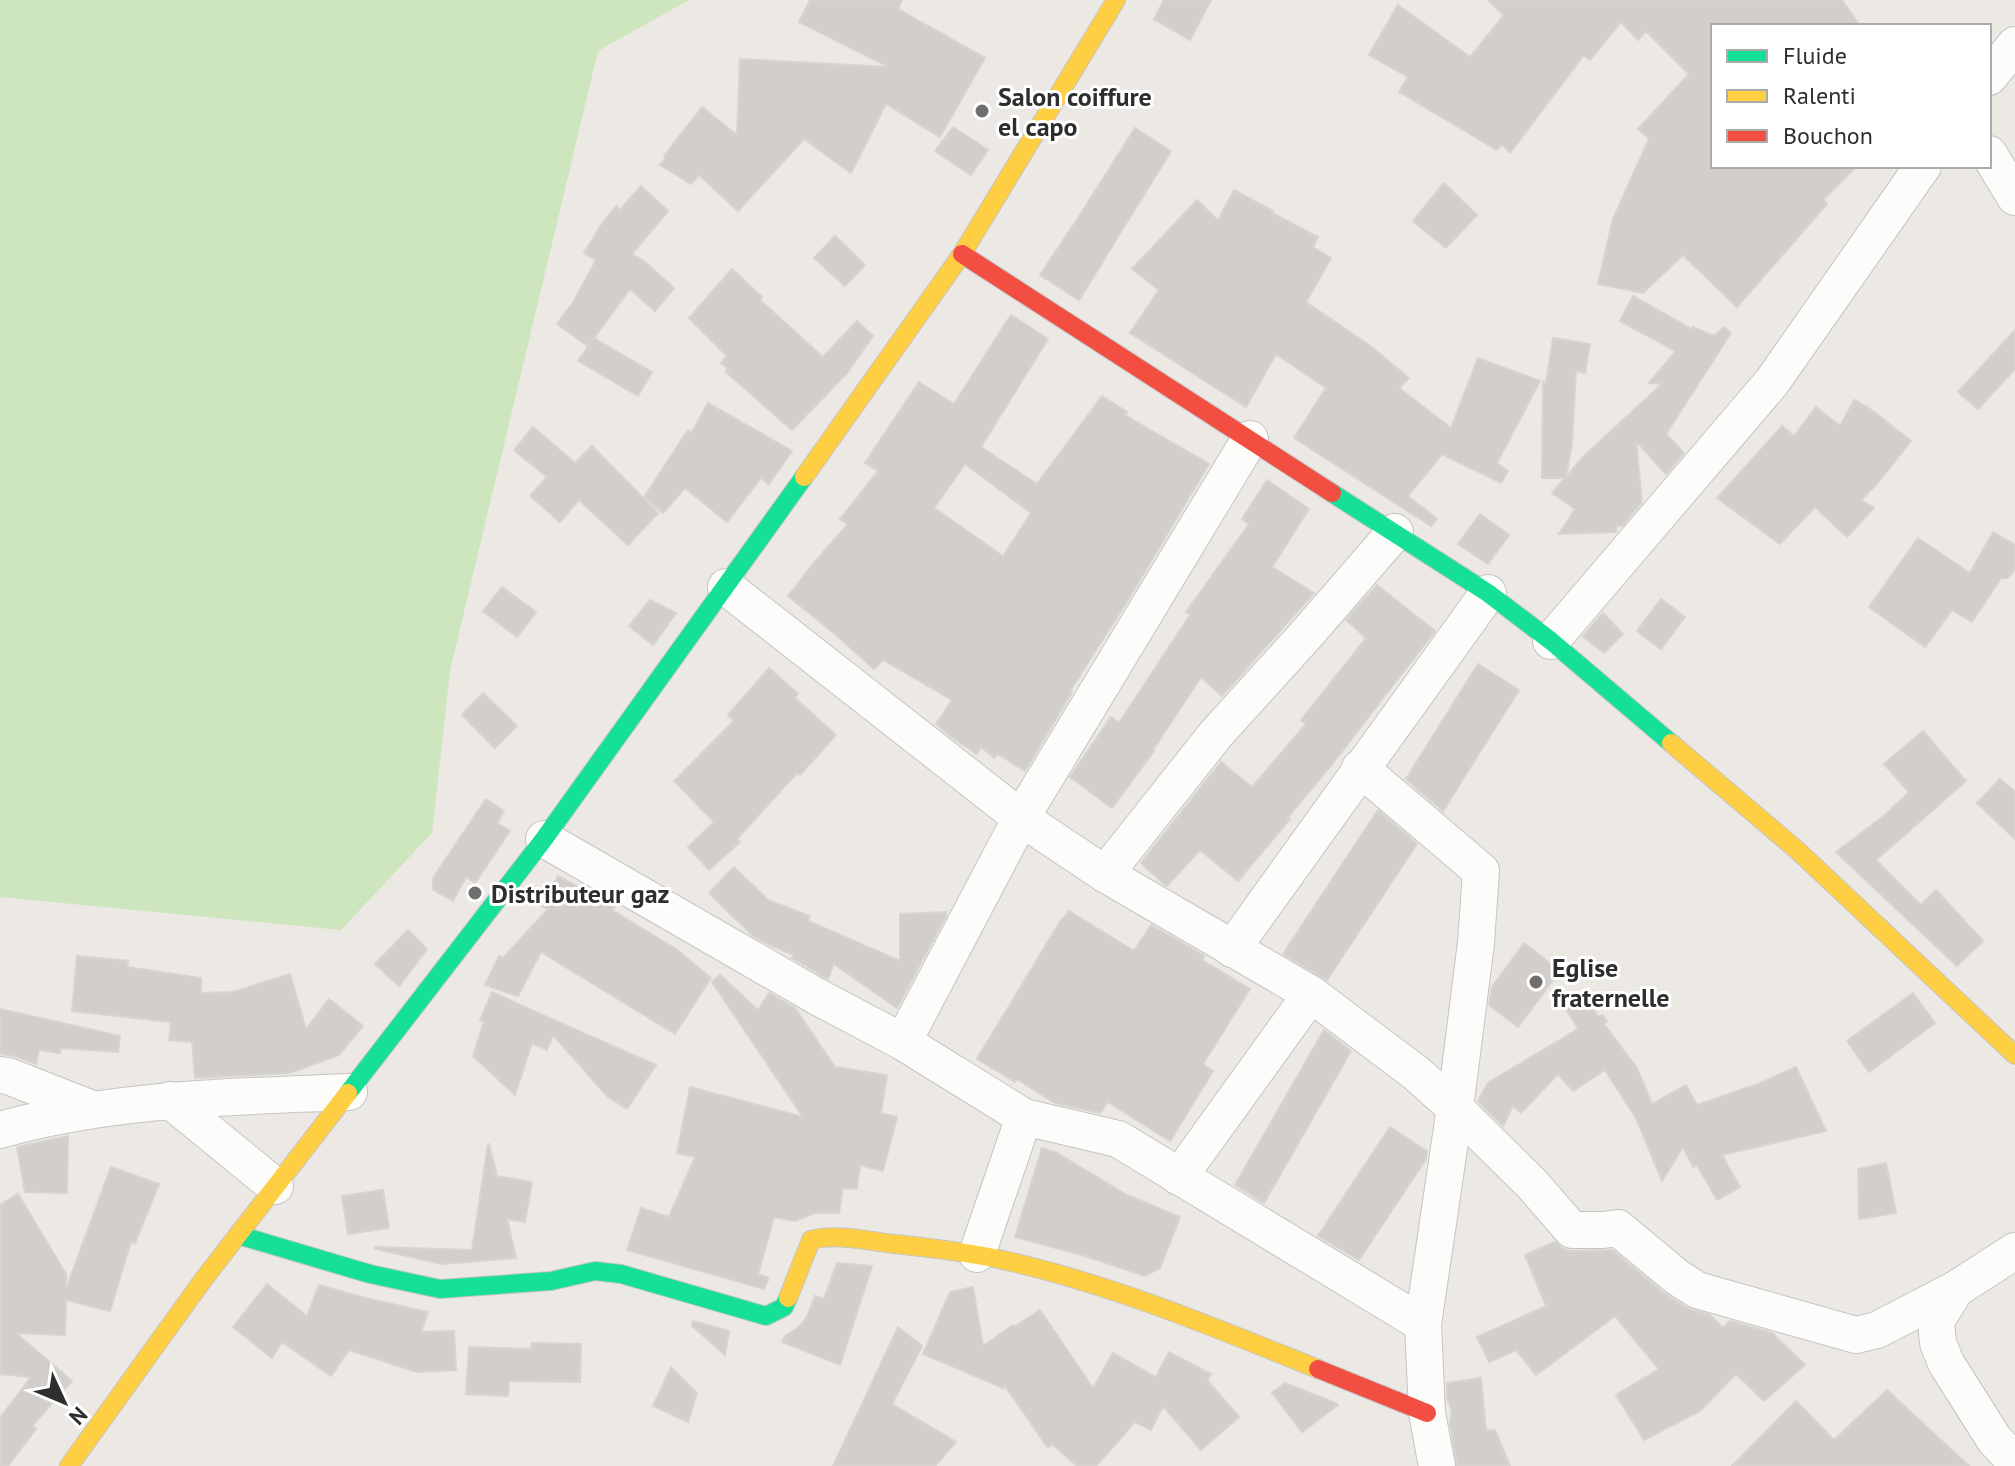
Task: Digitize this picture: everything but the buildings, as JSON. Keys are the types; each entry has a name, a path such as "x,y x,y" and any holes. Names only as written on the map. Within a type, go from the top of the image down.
{"street":[{"path":"69,1466 203,1280 544,839 726,587 962,254 1116,0"},
{"path":"1991,75 2015,45"},
{"path":"1991,157 2015,197"},
{"path":"1551,641 1772,382 1922,168"},
{"path":"962,254 1488,593 1551,641 1797,850 2015,1055"},
{"path":"903,1042 1021,818 1250,439"},
{"path":"1105,874 1216,734 1395,532"},
{"path":"726,587 1021,818 1105,874 1311,994 1416,1073 1532,1184 1572,1230 1618,1228 1697,1290 1856,1335 1877,1330 1956,1289 2015,1251"},
{"path":"1232,949 1488,593"},
{"path":"1360,768 1481,871 1476,943 1455,1108 1423,1324 1427,1413 1437,1466"},
{"path":"544,839 816,996 903,1042 1024,1117 1118,1139 1423,1324"},
{"path":"1179,1177 1311,994"},
{"path":"0,1075 92,1109"},
{"path":"0,1130 92,1109 170,1100 349,1092"},
{"path":"170,1100 275,1186"},
{"path":"977,1254 1024,1117"},
{"path":"238,1235 370,1274 440,1289 551,1281 595,1271 621,1274 766,1316 784,1307 811,1240 842,1238 977,1254 1022,1264 1146,1302 1427,1413"},
{"path":"1956,1289 1936,1321 1938,1343 1946,1363 1994,1439 2015,1462"},
{"path":"1877,1330 1946,1363"}],"green space":[{"path":"0,0 689,0 598,51 450,671 432,833 341,930 0,897"}],"traffic: fast":[{"path":"348,1093 544,839 804,477"},
{"path":"1332,493 1488,593 1551,641 1671,743"},
{"path":"238,1235 370,1274 440,1289 551,1281 595,1271 621,1274 766,1316 784,1307 788,1298"}],"traffic: slow":[{"path":"804,477 962,254 1116,0"},
{"path":"1671,743 1797,850 2015,1055"},
{"path":"69,1466 203,1280 348,1093"},
{"path":"788,1298 811,1240 842,1237 949,1250 1003,1260 1083,1281 1163,1308 1318,1369"}],"traffic: jam":[{"path":"962,254 1332,493"},
{"path":"1318,1369 1427,1413"}],"place":[{"name":"Salon coiffure el capo","path":"982,111"},
{"name":"Distributeur gaz","path":"475,893"},
{"name":"Eglise fraternelle","path":"1536,982"}]}
